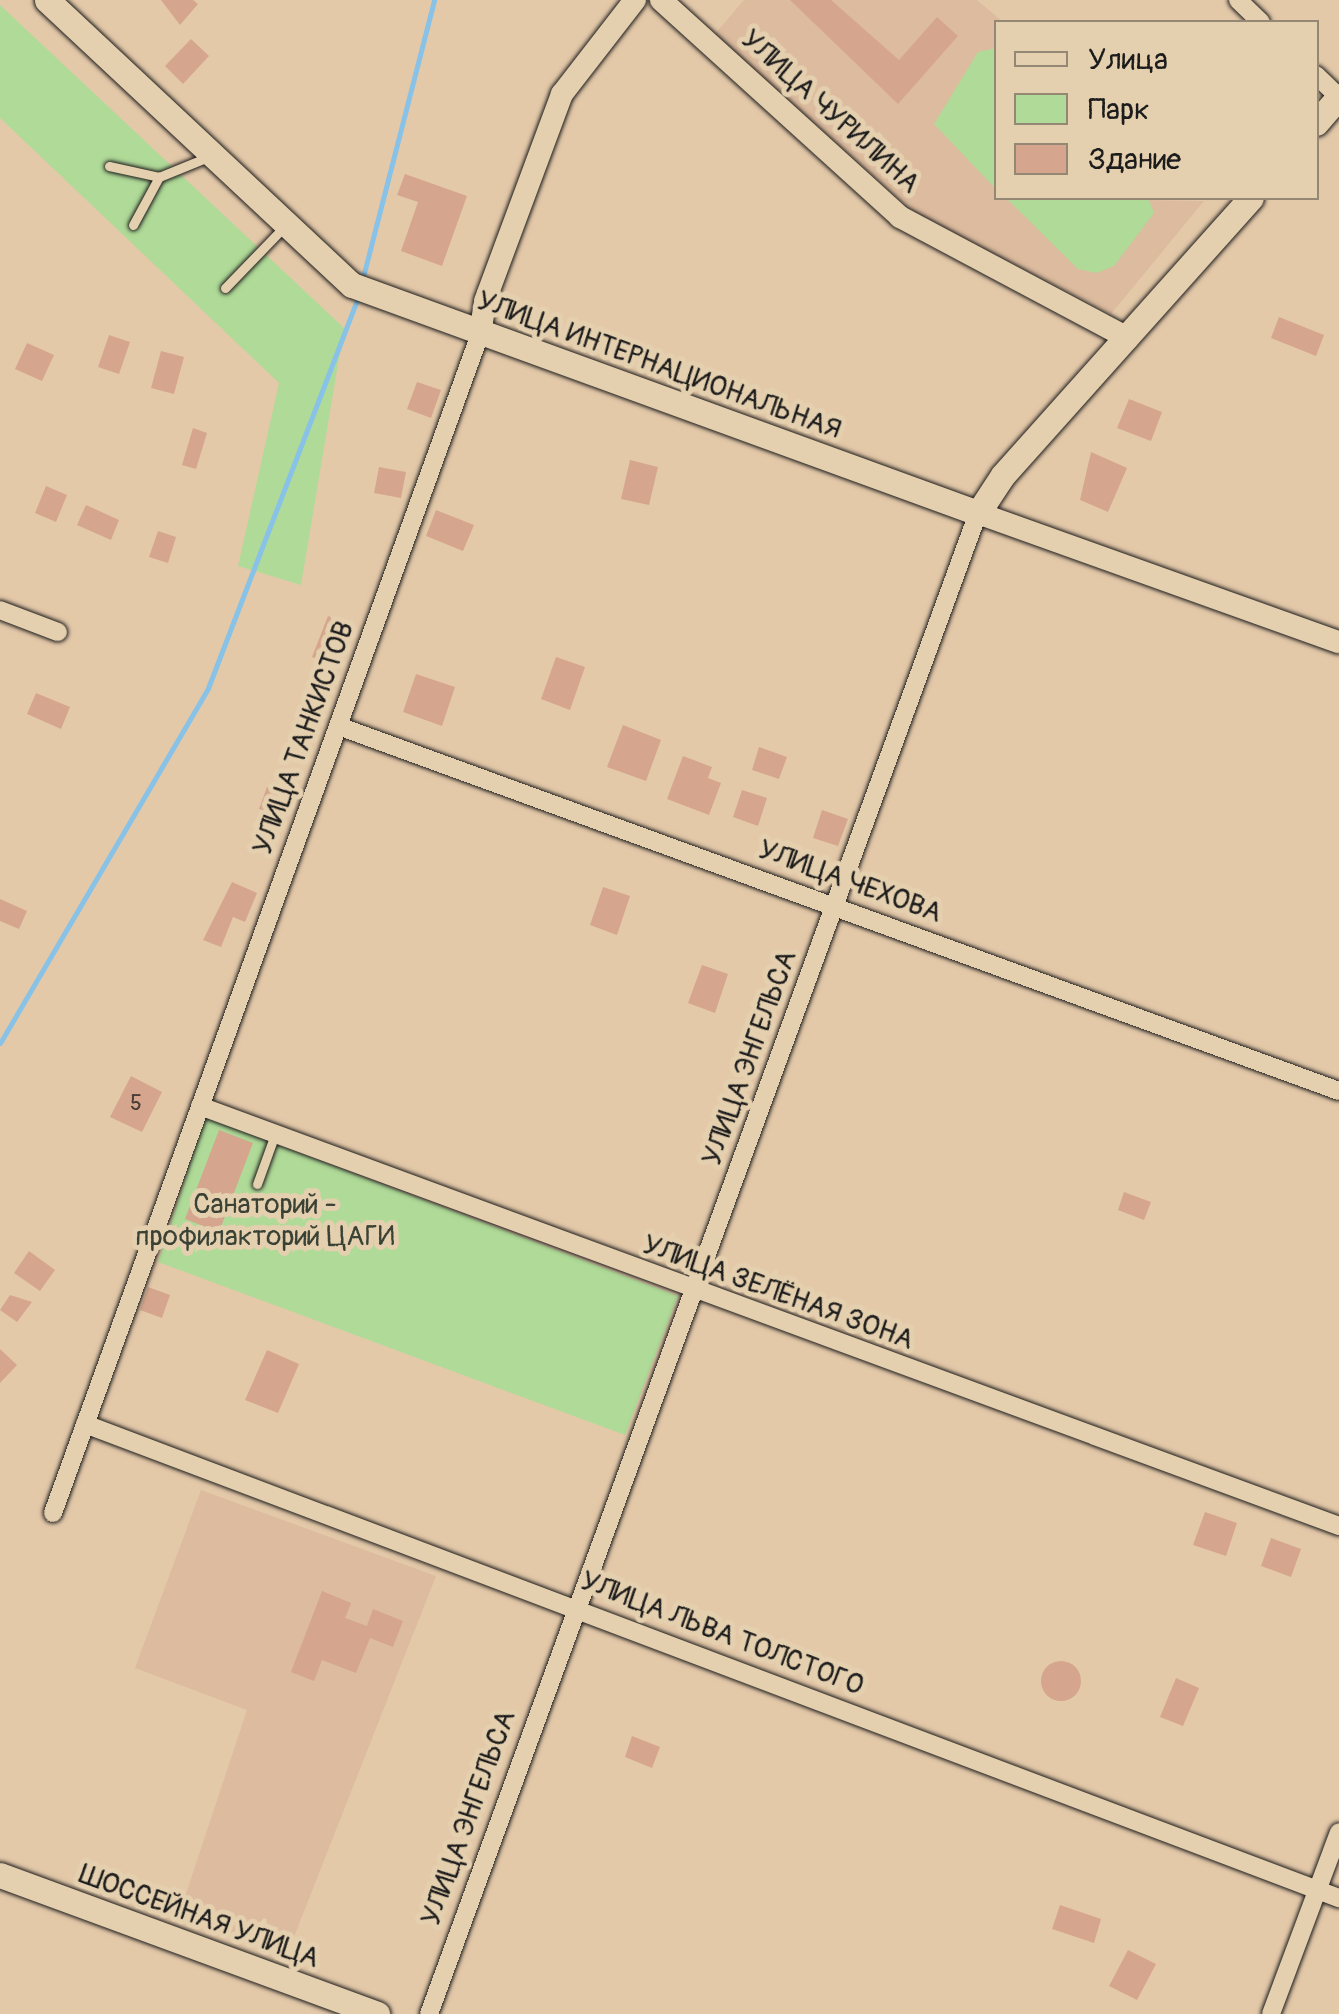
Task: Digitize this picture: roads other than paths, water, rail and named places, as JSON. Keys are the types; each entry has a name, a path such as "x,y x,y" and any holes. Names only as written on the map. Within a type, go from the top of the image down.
{"main road":[{"name":"УЛИЦА ИНТЕРНАЦИОНАЛЬНАЯ","path":"46,0 284,227 352,285 978,513"},
{"path":"1319,119 1339,97"},
{"name":"УЛИЦА ЭНГЕЛЬСА","path":"978,513 1249,200"},
{"name":"ШОССЕЙНАЯ УЛИЦА","path":"0,1875 377,2014"}],"street":[{"name":"УЛИЦА ТАНКИСТОВ","path":"53,1513 341,727 480,334 485,300 562,94 635,0"},
{"name":"УЛИЦА ЧУРИЛИНА","path":"661,0 900,217 1128,338"},
{"path":"1238,0 1259,20"},
{"path":"1319,79 1339,97"},
{"name":"УЛИЦА ИНТЕРНАЦИОНАЛЬНАЯ","path":"978,513 1339,642"},
{"name":"УЛИЦА ЭНГЕЛЬСА","path":"429,2014 838,906 978,513"},
{"path":"0,610 58,632"},
{"name":"УЛИЦА ЧЕХОВА","path":"341,727 1339,1090"},
{"name":"УЛИЦА ЗЕЛЁНАЯ ЗОНА","path":"200,1106 696,1293 1339,1526"},
{"name":"УЛИЦА ЛЬВА ТОЛСТОГО","path":"86,1424 1339,1898"},
{"path":"1271,2014 1339,1832"}],"lane":[{"path":"108,166 159,177 210,156"},
{"path":"133,225 159,177"},
{"path":"224,288 284,227"},
{"path":"257,1184 275,1134"}],"waterway":[{"path":"364,273 434,0"},
{"path":"0,1043 208,688 357,300"}],"park label":[{"name":"Санаторий - профилакторий ЦАГИ","path":"265,1221"}]}
